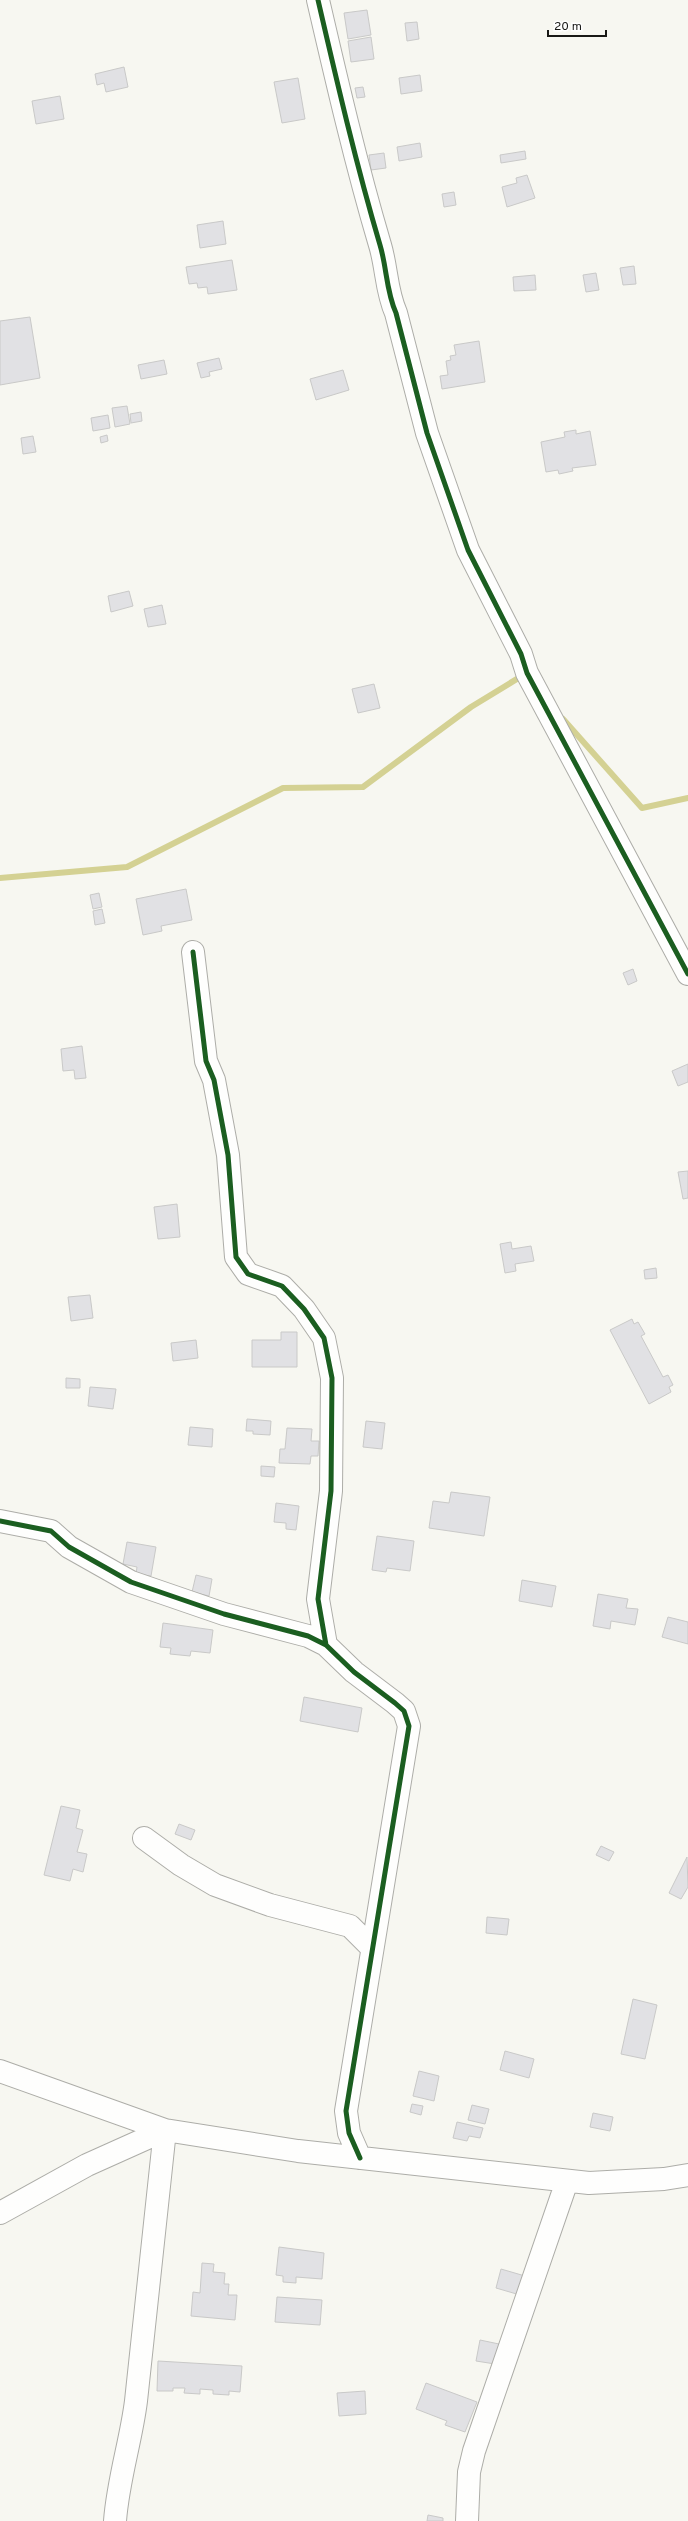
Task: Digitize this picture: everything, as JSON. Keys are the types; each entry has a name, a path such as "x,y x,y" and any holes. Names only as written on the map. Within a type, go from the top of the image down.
{"street":[{"path":"318,0 344,114 380,247 388,295 396,313 427,433 468,550 521,654 530,679 688,974"},
{"path":"193,952 206,1061 214,1080 228,1155 236,1256 248,1274 282,1286 304,1309 324,1338 332,1378 331,1491 318,1599 326,1645"},
{"path":"0,1521 51,1531 69,1547 131,1582 224,1614 308,1636 326,1645 354,1672 404,1711 409,1726 372,1948 363,2016 346,2111 349,2133 360,2158"},
{"path":"144,1838 181,1865 215,1885 270,1905 350,1926 372,1948"},
{"path":"0,2071 165,2130 298,2152 589,2183 656,2180 688,2175"},
{"path":"0,2213 87,2165 165,2130"},
{"path":"115,2521 123,2468 132,2433 165,2130"},
{"path":"467,2521 469,2472 474,2451 566,2181"}],"building":[{"path":"367,10 371,35 348,39 344,13"},
{"path":"417,22 419,39 407,41 405,23"},
{"path":"371,37 374,59 351,62 348,41"},
{"path":"124,67 128,87 106,92 104,83 97,85 95,74"},
{"path":"420,75 422,91 401,94 399,78"},
{"path":"298,78 305,119 282,123 274,82"},
{"path":"363,87 365,97 357,98 355,88"},
{"path":"60,96 64,119 36,124 32,101"},
{"path":"420,143 422,157 399,161 397,147"},
{"path":"525,151 526,159 501,163 500,155"},
{"path":"384,153 386,168 371,170 369,155"},
{"path":"527,175 535,198 507,207 502,187 517,183 516,178"},
{"path":"454,192 456,205 444,207 442,194"},
{"path":"223,221 226,244 200,248 197,225"},
{"path":"232,260 237,290 208,294 207,287 198,288 197,283 189,284 186,267"},
{"path":"634,266 636,284 623,285 620,268"},
{"path":"596,273 599,290 586,292 583,275"},
{"path":"535,275 536,290 514,291 513,277"},
{"path":"30,317 40,378 0,385 0,321"},
{"path":"479,341 485,382 442,389 440,376 448,375 446,361 451,360 450,356 456,355 454,345"},
{"path":"219,358 222,369 209,372 210,376 201,378 197,363"},
{"path":"164,360 167,374 141,379 138,365"},
{"path":"343,370 349,390 316,400 310,379"},
{"path":"127,406 130,424 115,427 112,408"},
{"path":"141,412 142,421 131,423 130,414"},
{"path":"108,415 110,428 93,431 91,418"},
{"path":"576,430 576,434 590,431 596,465 572,468 573,471 559,474 558,470 546,472 541,442 565,437 564,432"},
{"path":"107,435 108,441 101,443 100,437"},
{"path":"33,436 36,452 23,454 21,438"},
{"path":"129,591 133,606 111,612 108,596"},
{"path":"162,605 166,624 148,627 144,609"},
{"path":"374,684 380,708 358,713 352,689"},
{"path":"186,889 192,920 161,926 162,931 143,935 136,899"},
{"path":"99,893 102,907 93,909 90,895"},
{"path":"102,909 105,923 95,925 93,911"},
{"path":"633,969 637,981 628,985 623,973"},
{"path":"82,1046 86,1078 75,1079 74,1070 63,1071 61,1049"},
{"path":"688,1064 688,1082 678,1086 672,1071"},
{"path":"688,1171 688,1198 683,1199 678,1172"},
{"path":"177,1204 180,1237 158,1239 154,1207"},
{"path":"511,1242 512,1249 531,1246 534,1261 515,1264 516,1271 505,1273 500,1244"},
{"path":"656,1268 657,1278 645,1279 644,1270"},
{"path":"90,1295 93,1318 71,1321 68,1297"},
{"path":"632,1319 634,1324 638,1322 645,1334 641,1336 663,1377 668,1375 673,1385 669,1387 671,1392 649,1404 610,1330"},
{"path":"281,1332 297,1332 297,1367 252,1367 252,1340 281,1340"},
{"path":"196,1340 198,1358 173,1361 171,1343"},
{"path":"66,1378 80,1379 80,1388 66,1388"},
{"path":"90,1387 116,1389 113,1409 88,1406"},
{"path":"247,1419 271,1421 270,1435 253,1434 253,1431 246,1431"},
{"path":"366,1421 385,1423 382,1449 363,1447"},
{"path":"190,1427 213,1429 212,1447 188,1445"},
{"path":"287,1428 312,1429 311,1441 319,1441 318,1456 311,1456 310,1464 279,1463 280,1449 285,1449"},
{"path":"261,1466 275,1467 274,1477 261,1476"},
{"path":"451,1492 490,1497 484,1536 429,1528 433,1501 449,1503"},
{"path":"276,1503 299,1506 296,1530 286,1529 286,1523 274,1522"},
{"path":"377,1536 414,1541 410,1571 387,1568 386,1572 372,1570"},
{"path":"127,1542 156,1547 151,1576 136,1574 137,1567 123,1564"},
{"path":"196,1575 212,1579 209,1596 192,1592"},
{"path":"522,1580 556,1586 552,1607 519,1601"},
{"path":"598,1594 628,1599 626,1608 638,1609 635,1625 611,1621 610,1629 593,1626"},
{"path":"668,1617 688,1622 688,1644 662,1637"},
{"path":"163,1623 213,1630 210,1653 191,1651 190,1656 170,1654 171,1648 160,1647"},
{"path":"304,1697 362,1708 358,1732 300,1721"},
{"path":"61,1806 80,1810 76,1828 83,1830 77,1852 87,1854 83,1872 73,1869 70,1881 44,1875"},
{"path":"179,1824 195,1830 191,1840 175,1834"},
{"path":"601,1846 614,1852 609,1861 596,1855"},
{"path":"687,1857 688,1887 681,1899 669,1893"},
{"path":"487,1917 509,1919 507,1935 486,1933"},
{"path":"633,1999 657,2005 645,2059 621,2054"},
{"path":"505,2051 534,2059 529,2078 500,2070"},
{"path":"419,2071 439,2076 434,2101 413,2096"},
{"path":"412,2104 423,2106 421,2115 410,2112"},
{"path":"472,2105 489,2109 485,2124 468,2120"},
{"path":"593,2113 613,2117 610,2131 590,2127"},
{"path":"457,2122 483,2128 480,2138 469,2136 467,2141 453,2138"},
{"path":"279,2247 324,2253 322,2279 296,2277 296,2283 283,2282 283,2276 276,2275"},
{"path":"202,2263 214,2264 213,2272 225,2273 224,2284 229,2284 228,2295 237,2295 235,2320 191,2316 193,2292 200,2293"},
{"path":"501,2269 525,2276 520,2295 496,2288"},
{"path":"277,2297 322,2300 320,2325 275,2322"},
{"path":"480,2340 499,2344 495,2364 476,2361"},
{"path":"158,2361 242,2366 240,2392 229,2391 229,2395 213,2394 213,2390 200,2389 200,2394 184,2393 185,2388 173,2388 173,2391 157,2391"},
{"path":"426,2383 477,2402 465,2432 445,2425 447,2421 416,2409"},
{"path":"365,2391 366,2414 339,2416 337,2393"},
{"path":"428,2515 443,2518 443,2521 427,2521"}],"waterway":[{"path":"0,878 127,867 283,788 363,787 471,707 525,674"},
{"path":"563,719 642,808 688,798"}],"cycle path":[{"path":"318,0 355,154 382,254 390,296 396,313 427,433 468,550 521,654 527,673 688,974"},
{"path":"193,952 206,1061 214,1080 228,1155 236,1257 248,1274 282,1286 304,1309 324,1338 332,1378 331,1491 318,1599 326,1645"},
{"path":"0,1521 51,1531 69,1547 131,1582 224,1614 308,1636 326,1645 354,1672 404,1711 409,1726 346,2111 349,2133 360,2158"}]}
